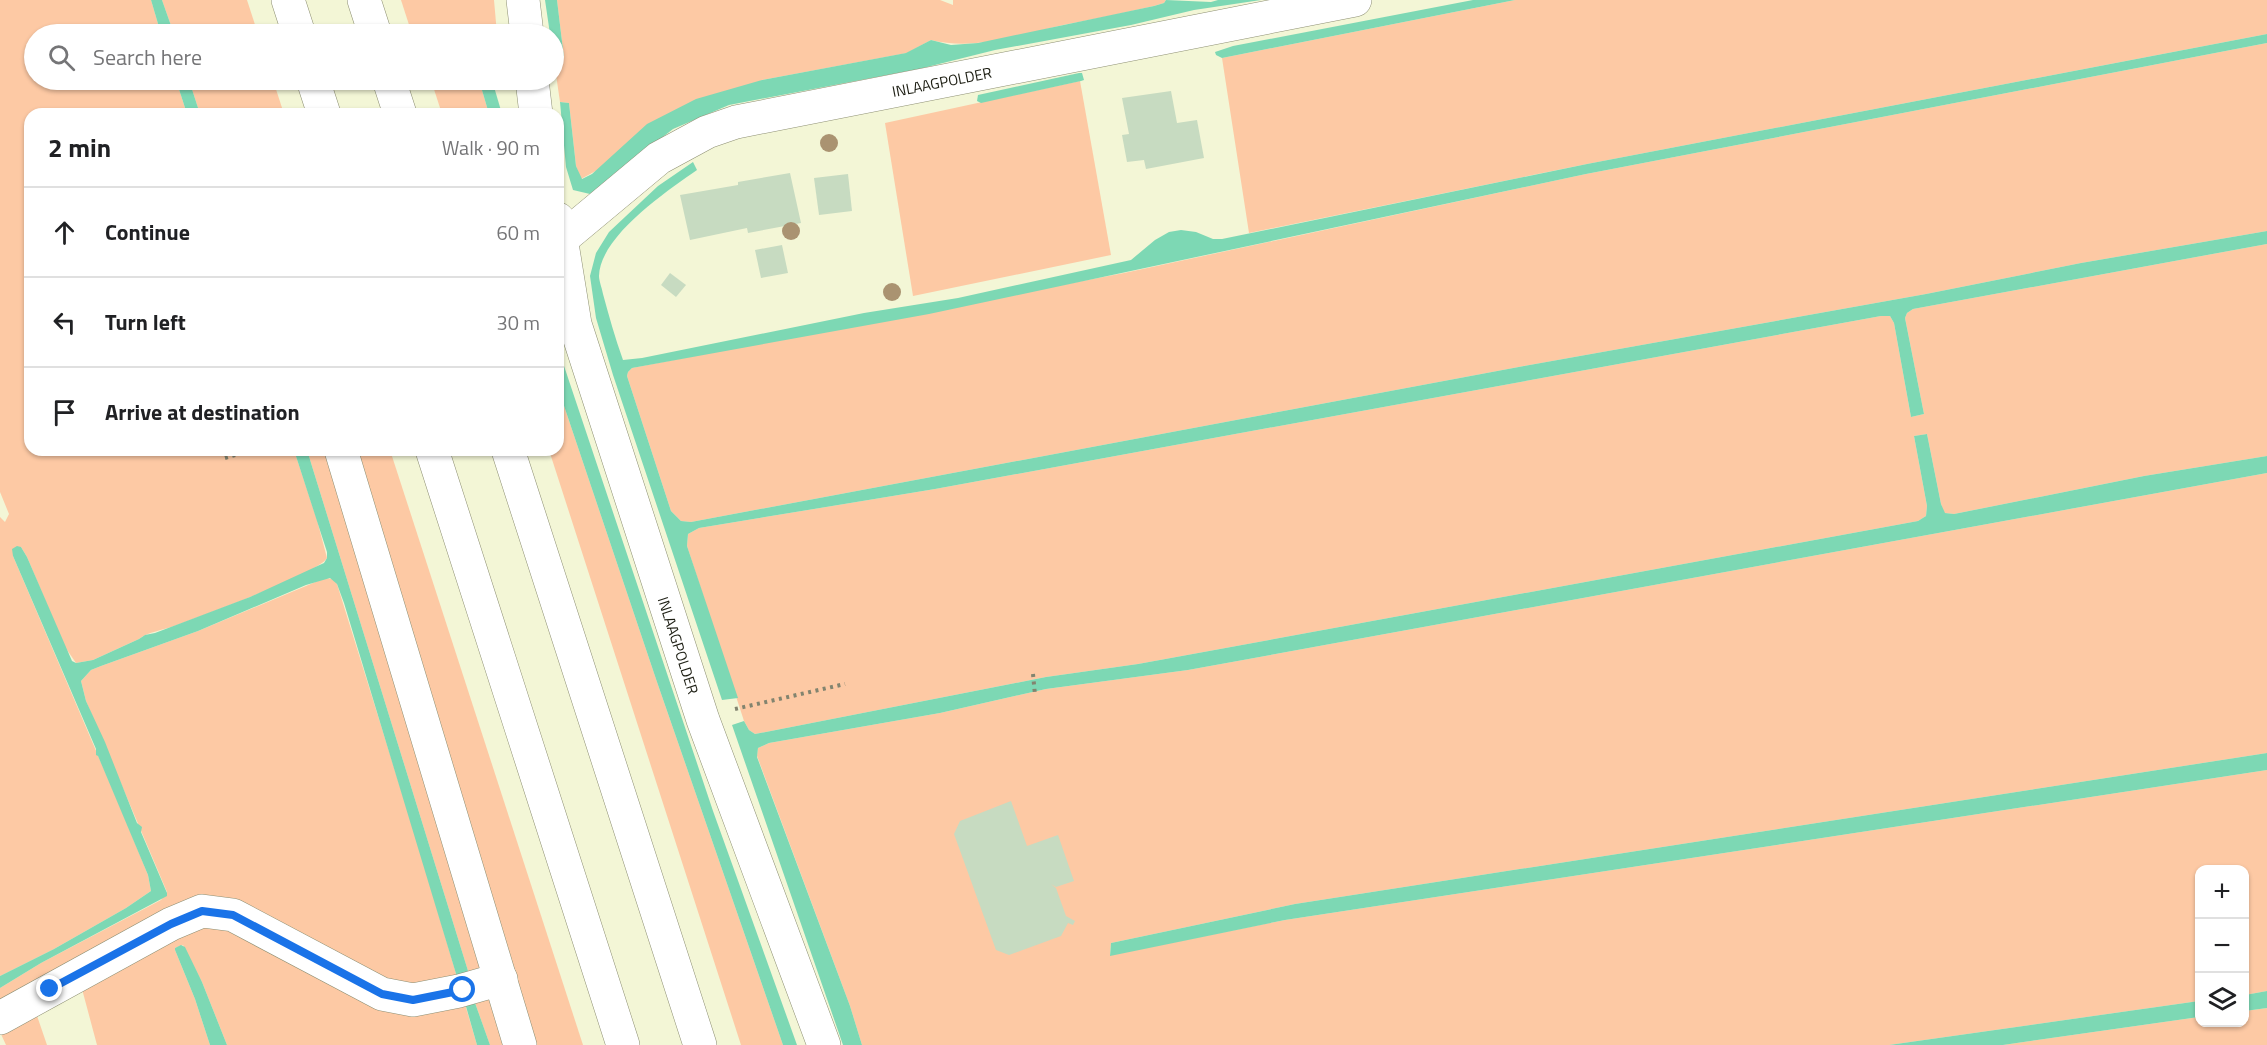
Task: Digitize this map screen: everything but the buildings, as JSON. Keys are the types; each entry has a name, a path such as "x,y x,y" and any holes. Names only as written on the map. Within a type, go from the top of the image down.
{"main road":[{"path":"288,0 296,24"},
{"path":"364,0 372,24"},
{"path":"523,0 526,24"},
{"name":"INLAAGPOLDER","path":"564,225 659,158 707,132 736,122 1355,0"},
{"path":"316,90 322,108"},
{"path":"392,90 398,108"},
{"path":"533,90 535,108"},
{"name":"INLAAGPOLDER","path":"564,254 575,324 703,720 824,1045"},
{"path":"343,456 479,986 520,1045"},
{"path":"434,456 623,1045"},
{"path":"510,456 700,1045"},
{"path":"0,1018 171,924 202,911 233,915 382,994 413,1000 479,986"}],"path":[{"path":"225,458 232,456"},
{"path":"1033,674 1035,695"},
{"path":"703,720 740,707 845,684"}],"shaded area":[{"path":"0,0 151,0 158,24 24,24 24,90 179,90 185,108 24,108 24,456 296,456 327,558 303,574 256,595 147,635 93,660 76,663 65,647 27,557 21,547 13,549 13,556 148,875 151,891 54,949 0,976 0,517 5,522 9,514 0,492"},
{"path":"151,0 162,0 170,24 158,24"},
{"path":"162,0 247,0 255,24 170,24"},
{"path":"401,0 494,0 496,24 409,24"},
{"path":"545,0 557,0 560,24 549,24"},
{"path":"557,0 940,0 953,5 953,0 1166,0 1154,6 1014,37 964,44 931,40 907,53 762,80 581,179 576,166 569,103 560,102 558,90 564,90 564,24 560,24"},
{"path":"1166,0 1211,2 1261,0 1194,10 1131,25 995,50 919,69 729,105 673,129 590,194 573,190 566,167 564,108 561,108 560,102 569,103 576,166 582,179 592,174 647,124 696,99 762,80 906,53 931,40 951,45 978,43 1164,3"},
{"path":"1473,0 1515,0 1222,58 1215,52 1233,46"},
{"path":"1515,0 2267,0 2267,34 1587,164 1249,233 1222,58"},
{"path":"2267,34 2267,43 1586,174 929,314 632,368 627,376 671,511 681,521 691,522 1524,366 1926,294 2081,263 2267,231 2267,244 1913,309 1907,313 1905,318 1924,414 1911,417 1894,323 1890,316 1881,316 935,489 699,528 688,534 687,546 738,698 722,700 596,318 590,276 596,253 609,232 658,186 693,162 697,170 637,216 623,230 602,261 599,280 623,360 864,313 958,298 1131,260 1155,240 1169,232 1181,230 1196,232 1213,239 1222,239 1587,164"},
{"path":"2267,43 2267,231 2081,263 1926,294 1524,366 691,522 681,521 671,511 627,376 632,368 1124,273 1586,174"},
{"path":"1082,73 1084,80 981,103 977,101 978,95"},
{"path":"1080,81 1111,255 913,296 885,123"},
{"path":"179,90 192,90 198,108 185,108"},
{"path":"192,90 276,90 282,108 198,108"},
{"path":"434,90 482,90 487,108 440,108"},
{"path":"482,90 495,90 500,108 487,108"},
{"path":"2267,244 2267,456 2144,476 1954,514 1944,513 1927,434 1914,436 1927,506 1926,516 1918,521 1138,664 1046,677 755,734 749,730 744,721 687,546 688,534 699,528 935,489 1881,316 1890,316 1894,323 1911,417 1924,414 1905,318 1907,313 1913,309"},
{"path":"564,366 713,811 797,1045 783,1045 564,406"},
{"path":"564,406 783,1045 741,1045 551,456 564,456"},
{"path":"1927,434 1941,504 1945,513 1954,514 2144,476 2267,456 2267,473 1188,670 1046,689 940,713 769,743 758,748 757,757 850,1006 862,1045 843,1045 732,725 744,721 749,730 755,734 1046,677 1138,664 1918,521 1926,516 1927,506 1914,436"},
{"path":"296,456 309,456 469,974 457,977 344,603 337,584 330,578 306,585 198,631 91,670 81,681 86,701 137,823 142,827 141,832 167,896 41,963 0,988 0,976 54,949 151,891 148,875 12,549 17,546 21,547 27,557 72,661 76,663 93,660 145,635 250,597 324,563 327,552"},
{"path":"309,456 336,456 510,1045 490,1045 474,1000 469,974"},
{"path":"352,456 392,456 583,1045 532,1045"},
{"path":"2267,473 2267,753 1295,904 1111,943 1110,955 1285,920 2267,770 2267,991 2249,994 2249,865 2195,865 2195,1002 1889,1045 862,1045 850,1006 757,756 758,748 769,743 940,713 1046,689 1188,670"},
{"path":"325,578 334,579 337,584 420,851 477,1045 227,1045 202,982 183,945 175,950 195,999 210,1045 97,1045 82,989 34,1007 47,1045 6,1045 0,1032 0,988 41,963 161,900 167,892 86,701 81,681 91,670 198,631"},
{"path":"2267,753 2267,770 1285,920 1110,956 1111,943 1295,904"},
{"path":"181,945 185,947 202,982 227,1045 210,1045 195,999 175,950"},
{"path":"2267,991 2267,1008 2249,1010 2249,994"},
{"path":"474,1000 490,1045 477,1045 465,1003"},
{"path":"2195,1002 2195,1018 2003,1045 1889,1045"},
{"path":"2267,1008 2267,1045 2003,1045 2195,1018 2195,1027 2249,1027 2249,1010"}],"route":[{"path":"50,989 171,924 202,911 233,915 382,994 413,1000 463,990"}]}
